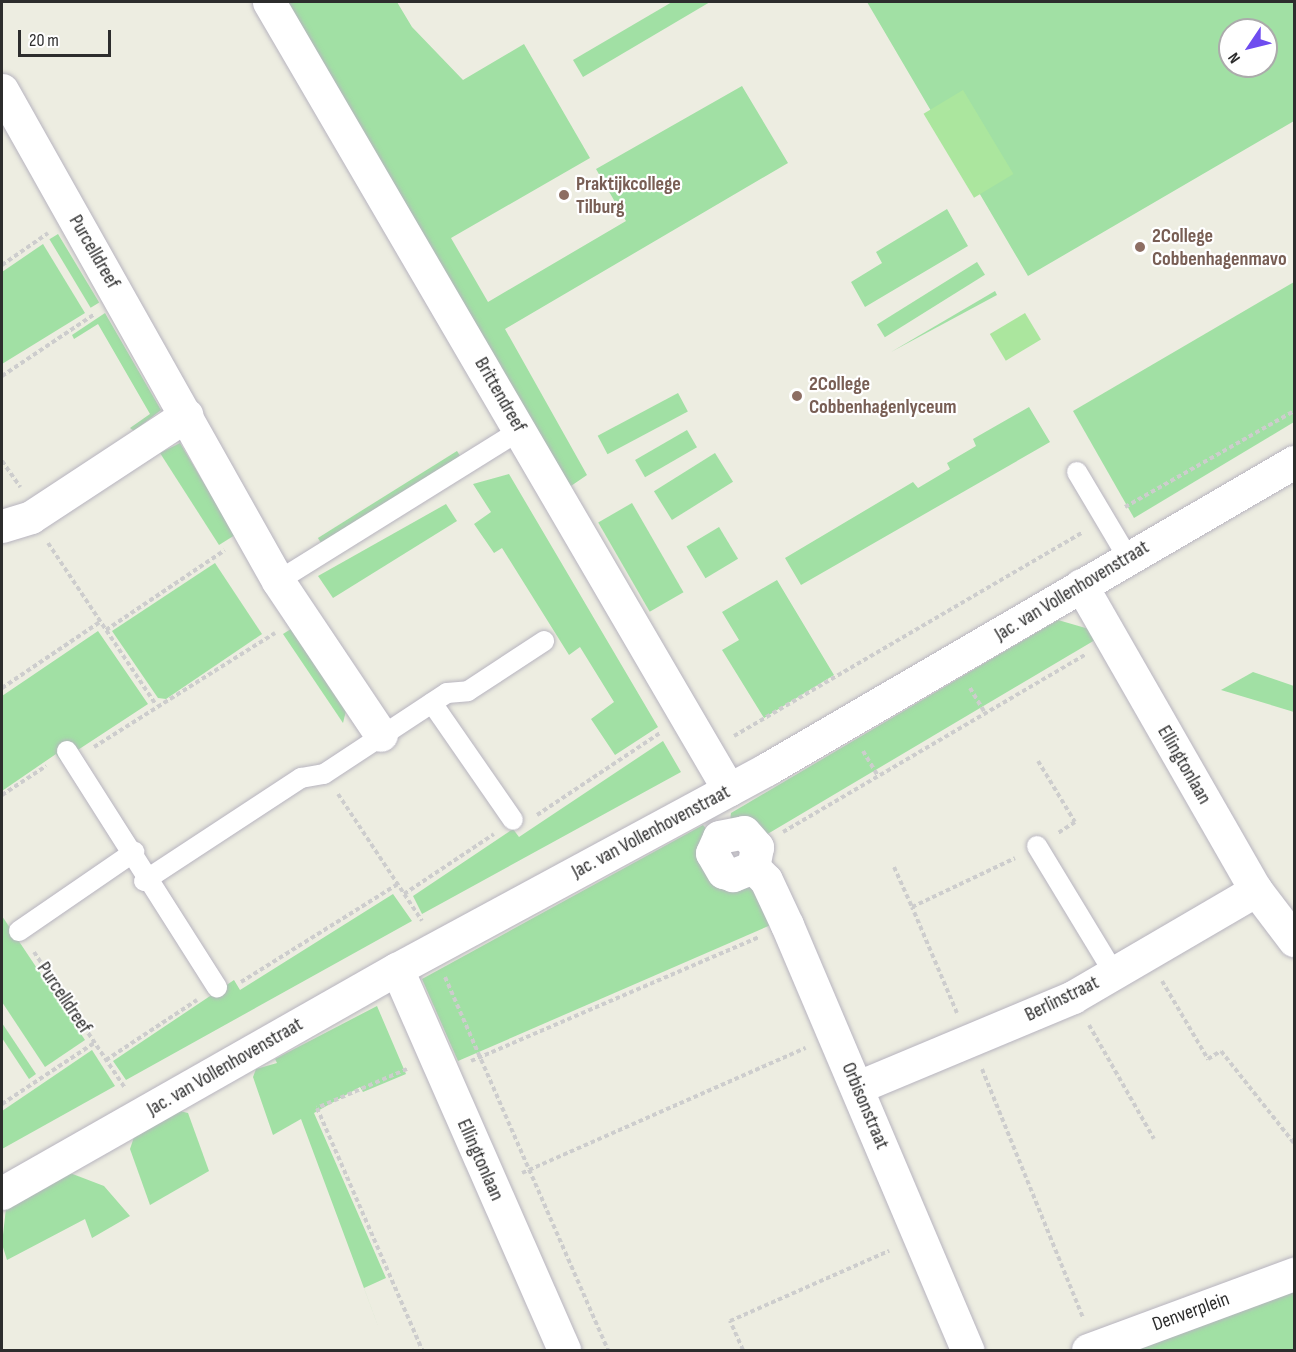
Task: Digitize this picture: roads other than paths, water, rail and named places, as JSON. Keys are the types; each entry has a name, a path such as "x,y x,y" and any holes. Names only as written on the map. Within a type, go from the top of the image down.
{"street":[{"name":"Brittendreef","path":"269,2 521,430 729,790"},
{"name":"Purcelldreef","path":"2,90 278,581 381,735"},
{"path":"16,522 186,415"},
{"name":"Jac. van Vollenhovenstraat","path":"2,1193 398,969 429,938 729,790 1294,462"},
{"name":"Ellingtonlaan","path":"1081,585 1256,890 1294,939"},
{"name":"Orbisonstraat","path":"755,857 858,1087 967,1350"},
{"name":"Berlinstraat","path":"858,1087 1073,997 1256,890"},
{"name":"Ellingtonlaan","path":"398,969 564,1350"},
{"name":"Denverplein","path":"1088,1350 1294,1274"}],"lane":[{"path":"278,581 521,430"},
{"path":"1077,472 1128,558"},
{"path":"144,881 301,778 324,774 447,693 468,691 544,641"},
{"path":"432,703 513,820"},
{"path":"70,756 134,852 144,881 217,987"},
{"path":"1037,846 1114,973"},
{"path":"19,931 134,852"}],"place":[{"name":"Praktijkcollege Tilburg","path":"564,195"},
{"name":"2College Cobbenhagenmavo","path":"1140,247"},
{"name":"2College Cobbenhagenlyceum","path":"797,396"}]}
